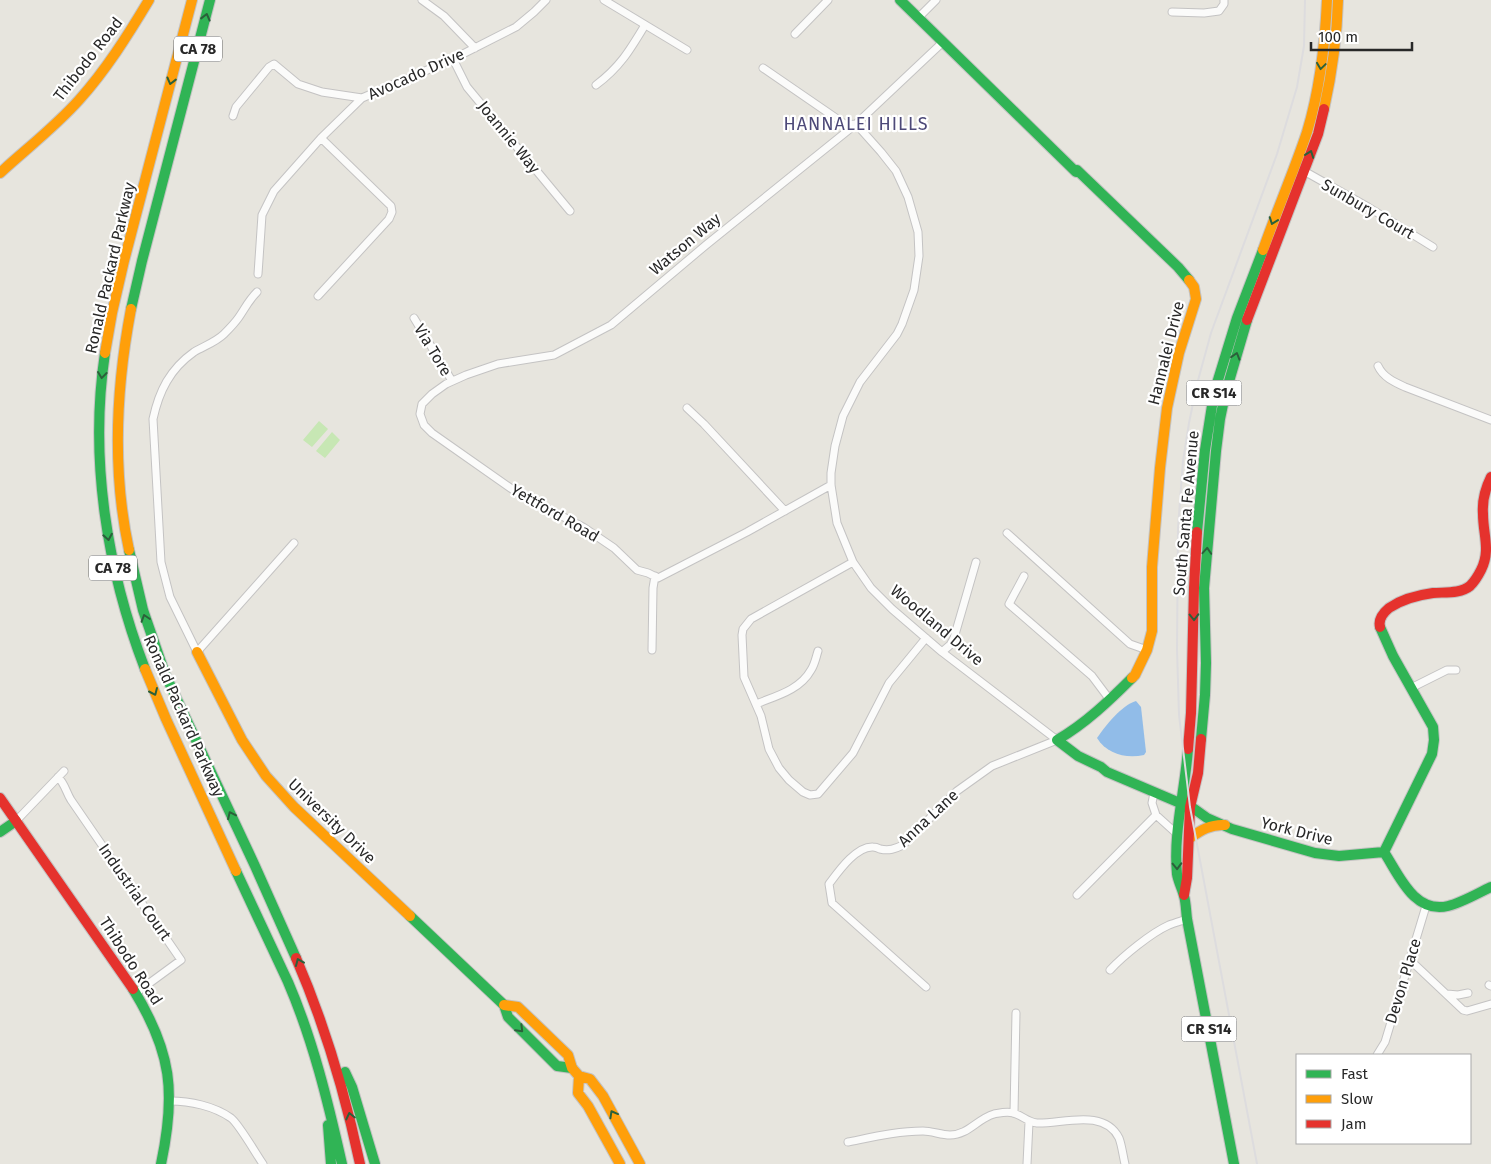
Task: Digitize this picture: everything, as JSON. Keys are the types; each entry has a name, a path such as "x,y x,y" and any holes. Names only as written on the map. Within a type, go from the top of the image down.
{"main road":[{"name":"Thibodo Road","path":"0,173 30,148 78,101 122,45 149,0"},
{"name":"Ronald Packard Parkway","path":"192,0 133,223 107,337 100,395 99,425 100,468 106,526 124,611 149,681 288,984 309,1039 329,1105 342,1164"},
{"name":"Ronald Packard Parkway","path":"210,0 128,325 120,382 117,427 121,500 133,573 141,605 163,668 292,946 314,999 346,1102 360,1164"},
{"name":"Hannalei Drive","path":"900,0 1076,172 1077,170 1178,267 1194,287 1196,300 1179,353 1167,408 1153,558 1152,631 1147,650 1135,675 1110,700 1057,740"},
{"name":"South Santa Fe Avenue","path":"1234,1164 1184,895 1177,875 1177,834 1200,714 1201,684 1193,655 1196,548 1205,450 1214,393 1237,318 1307,131 1319,83 1326,27 1327,0"},
{"name":"South Santa Fe Avenue","path":"1184,895 1190,838 1184,803 1198,772 1205,695 1204,588 1220,419 1247,323 1318,134 1330,85 1337,28 1338,0"},
{"path":"1491,478 1486,488 1482,513 1487,551 1486,558 1482,569 1473,582 1463,590 1450,593 1433,593 1392,605 1384,612 1379,622 1380,631 1388,647 1432,727 1434,740 1432,754 1384,852 1413,898 1426,906 1449,906 1491,887"},
{"name":"University Drive","path":"197,652 242,740 266,776 294,807 504,1005 508,1017 557,1066 590,1079 603,1096 640,1164"},
{"name":"Woodland Drive","path":"1057,740 1078,756 1101,766 1109,767 1184,803"},
{"name":"Woodland Drive","path":"1101,766 1107,772 1154,793 1184,803"},
{"name":"Thibodo Road","path":"0,798 136,993 150,1017 160,1042 167,1069 170,1101 169,1125 161,1164"},
{"name":"York Drive","path":"1184,803 1208,818 1248,834 1315,852 1332,856 1384,852"},
{"path":"0,832 16,821"},
{"path":"1190,838 1212,824 1224,825"},
{"path":"314,999 352,1087 376,1164"},
{"name":"University Drive","path":"504,1005 518,1008 568,1054 575,1072 578,1093 588,1106 620,1164"},
{"path":"329,1105 327,1131 331,1164"}],"street":[{"path":"422,0 444,16 475,48"},
{"name":"Avocado Drive","path":"258,274 262,214 267,202 274,191 321,138 362,98 453,59 516,27 546,0"},
{"path":"604,0 687,50"},
{"path":"795,34 828,0"},
{"path":"918,18 936,0"},
{"path":"1172,12 1204,13 1219,11 1224,4 1224,0"},
{"path":"596,85 611,74 628,54 645,25"},
{"name":"Watson Way","path":"420,414 422,404 432,394 466,375 498,364 554,355 612,324 856,124 944,42"},
{"name":"Joannie Way","path":"453,59 467,87 570,212"},
{"path":"233,116 236,107 269,67 274,64 298,84 322,92 362,98"},
{"name":"Woodland Drive","path":"763,68 846,125 856,124 896,171 908,197 918,232 919,256 914,290 902,324 897,334 860,382 843,416 834,446 831,485 837,523 854,562 871,588 892,609 942,652 1057,740"},
{"path":"318,296 389,219 392,212 391,206 321,138"},
{"name":"Sunbury Court","path":"1304,172 1368,207 1433,247"},
{"name":"University Drive","path":"197,652 170,597 161,562 153,419 157,399 176,369 194,353 221,336 238,319 249,299 257,292"},
{"name":"Via Tore","path":"414,318 452,382"},
{"path":"1378,366 1380,372 1391,380 1491,420"},
{"path":"687,408 704,424 784,512"},
{"name":"Yettford Road","path":"420,414 424,425 432,433 519,494 582,527 614,548 637,570 654,576"},
{"path":"652,650 654,576 658,578 675,570 831,485"},
{"path":"1006,533 1130,644 1147,650"},
{"path":"197,652 294,542"},
{"path":"854,562 751,619 743,629 744,677 761,716 769,750 779,768 789,780 803,792 810,795 818,794 853,753 890,683 926,638"},
{"path":"942,652 950,645 954,638 976,562"},
{"path":"1024,576 1009,604 1092,676 1110,700"},
{"path":"756,704 788,691 798,684 811,670 818,651"},
{"path":"1411,688 1447,670 1456,670"},
{"name":"Anna Lane","path":"926,986 832,903 829,884 845,863 862,850 872,847 882,850 894,849 903,845 957,791 992,766 1057,740"},
{"path":"16,821 64,771"},
{"name":"Industrial Court","path":"58,777 64,784 68,796 181,960 136,993"},
{"path":"1154,793 1152,803 1156,815 1177,834"},
{"path":"1077,895 1156,815"},
{"name":"Devon Place","path":"1378,1054 1385,1042 1426,906"},
{"path":"1110,970 1119,960 1161,929 1187,919"},
{"path":"1410,960 1465,1011 1491,1004"},
{"path":"1446,994 1458,995 1468,993"},
{"path":"1014,1113 1016,1013"},
{"path":"170,1101 182,1101 213,1109 232,1119 263,1164"},
{"path":"848,1142 901,1132 925,1130 950,1135 966,1132 993,1114 1004,1112 1014,1113 1028,1122 1038,1123 1086,1119 1098,1122 1115,1132 1120,1140 1125,1164"},
{"path":"1028,1122 1028,1164"}],"green space":[{"path":"319,421 328,429 312,447 303,440"},
{"path":"332,432 340,440 325,458 316,451"}],"water":[{"path":"1136,701 1141,707 1146,752 1144,755 1124,756 1106,748 1097,738 1120,711"}],"railway":[{"path":"1257,1164 1190,807 1179,715 1177,649 1178,528 1183,461 1197,384 1211,333 1277,154 1297,87 1304,46 1305,0"}],"traffic: fast":[{"path":"131,309 210,0"},
{"path":"900,0 1076,172 1077,170 1178,267 1189,280"},
{"path":"1197,532 1205,450 1214,393 1237,318 1263,250"},
{"path":"1201,739 1206,663 1204,588 1216,451 1225,395 1247,320"},
{"path":"105,353 99,433 105,514 120,593 145,669"},
{"path":"129,550 143,610 165,674 296,958"},
{"path":"1380,627 1393,656 1433,727 1434,740 1432,754 1384,852"},
{"path":"1132,678 1087,719 1057,740 1078,756 1107,772 1187,806"},
{"path":"1188,749 1178,827 1177,874 1185,899 1187,919 1234,1164"},
{"path":"1186,803 1207,818 1232,829 1315,853 1339,856 1384,852"},
{"path":"0,832 16,821"},
{"path":"1384,852 1409,891 1426,904 1436,907 1448,906 1491,887"},
{"path":"236,871 288,982 305,1026 325,1094 342,1164"},
{"path":"410,916 504,1005 508,1017 557,1066 572,1068"},
{"path":"133,989 156,1033 163,1053 167,1074 169,1094 168,1116 161,1164"},
{"path":"345,1072 352,1087 375,1164"},
{"path":"328,1125 331,1164"}],"traffic: slow":[{"path":"0,173 60,119 89,89 116,52 149,0"},
{"path":"105,353 124,261 192,0"},
{"path":"1263,250 1312,116 1321,66 1327,0"},
{"path":"1324,109 1334,55 1338,0"},
{"path":"1132,678 1147,650 1152,631 1152,567 1160,468 1167,408 1179,353 1196,299 1194,287 1189,280"},
{"path":"129,550 120,490 118,429 122,369 131,309"},
{"path":"197,652 242,740 266,776 294,807 410,916"},
{"path":"145,669 236,871"},
{"path":"1190,838 1206,828 1215,825 1225,825"},
{"path":"504,1005 518,1007 568,1055 572,1068 579,1076 590,1079 603,1096 640,1164"},
{"path":"579,1076 578,1093 588,1106 620,1164"}],"traffic: jam":[{"path":"1247,320 1318,134 1324,109"},
{"path":"1380,627 1380,619 1383,614 1399,602 1422,595 1466,589 1475,580 1486,556 1483,504 1491,477"},
{"path":"1188,749 1191,713 1197,532"},
{"path":"1184,895 1187,878 1190,807 1198,773 1201,739"},
{"path":"0,798 133,989"},
{"path":"296,958 316,1008 333,1060 348,1111 360,1164"}],"district":[{"name":"HANNALEI HILLS","path":"856,124"}]}
